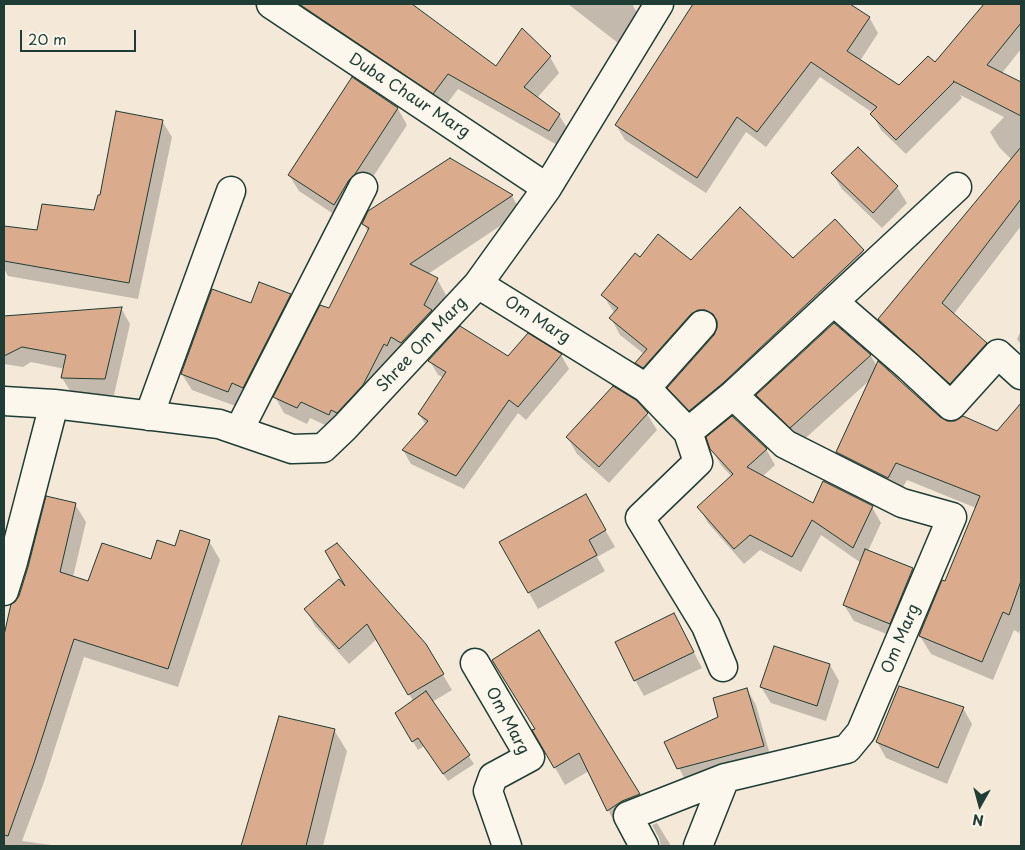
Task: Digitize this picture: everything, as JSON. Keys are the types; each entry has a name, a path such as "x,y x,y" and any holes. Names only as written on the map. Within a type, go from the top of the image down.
{"street":[{"name":"Duba Chaur Marg","path":"271,4 547,188"},
{"name":"Shree Om Marg","path":"4,401 54,404 219,424 292,448 323,448 345,427 478,284 547,188 659,4"},
{"path":"239,430 363,187"},
{"path":"724,667 706,626 640,518 698,462 688,432 733,395 957,187"},
{"path":"149,416 230,192"},
{"name":"Om Marg","path":"478,284 646,388 688,432"},
{"path":"834,302 952,406 998,354 1021,375"},
{"path":"646,388 702,324"},
{"name":"Om Marg","path":"644,846 628,816 725,778 847,749 861,732 952,517 902,503 785,444 733,395"},
{"path":"4,591 54,404"},
{"name":"Om Marg","path":"475,664 530,757 493,777 488,791 507,846"},
{"path":"698,846 725,778"}],"building":[{"path":"299,4 412,4 496,66 522,28 551,56 524,87 560,114 549,131 448,74 433,94"},
{"path":"693,4 850,4 870,17 847,51 899,85 928,56 935,62 984,4 1021,4 1021,23 987,65 1021,82 1021,116 953,81 896,140 870,114 877,107 811,62 757,132 737,117 697,178 615,125"},
{"path":"352,77 398,108 334,205 288,175"},
{"path":"116,111 163,120 129,283 4,261 4,226 37,230 42,204 94,210 98,195 100,195"},
{"path":"858,147 898,186 873,213 831,173"},
{"path":"1021,147 1021,199 942,303 987,343 950,384 878,319"},
{"path":"450,158 513,195 410,264 438,278 424,305 432,310 401,343 391,337 387,346 384,344 363,385 337,413 331,410 329,415 301,402 297,408 273,397 320,305 329,308 369,228 362,224 368,211"},
{"path":"740,207 793,258 835,219 864,250 723,383 689,411 667,388 714,335 717,321 713,314 705,310 698,310 691,314 643,368 635,363 647,349 609,318 618,308 601,295 635,253 640,257 658,234 691,260"},
{"path":"259,282 291,294 243,388 232,383 228,392 181,374 212,289 251,303"},
{"path":"122,307 105,379 61,378 66,355 22,347 4,356 4,316"},
{"path":"834,323 871,355 790,428 756,395"},
{"path":"460,326 508,356 528,333 562,354 518,407 509,400 456,476 402,450 428,421 418,414 446,372 428,361"},
{"path":"878,361 940,417 947,421 955,421 963,416 997,431 1021,403 1021,581 1009,615 1003,612 982,662 919,636 942,580 945,581 980,496 896,463 888,478 836,452"},
{"path":"613,386 636,400 648,413 599,467 566,437"},
{"path":"732,416 767,449 747,467 813,503 823,481 873,506 853,548 812,520 792,557 750,535 734,549 697,507 733,474 710,449 706,437"},
{"path":"586,494 606,530 589,540 597,555 528,593 499,542"},
{"path":"46,496 76,503 60,572 88,581 102,543 151,559 157,540 175,546 180,530 210,540 168,669 74,639 8,836 4,835 4,635 11,604 19,596 28,567"},
{"path":"337,543 426,644 444,674 408,695 367,624 339,649 304,609 339,579 345,586 325,551"},
{"path":"865,549 913,568 890,624 843,605"},
{"path":"674,613 694,652 634,681 615,642"},
{"path":"539,630 640,794 622,801 607,811 579,753 554,768 532,730 535,729 492,660"},
{"path":"774,646 830,664 817,706 760,687"},
{"path":"899,686 964,707 938,768 876,742"},
{"path":"747,688 764,746 677,769 664,742 718,717 713,698"},
{"path":"426,691 470,755 443,774 418,738 412,742 395,713"},
{"path":"279,716 335,729 306,846 241,846"}]}
